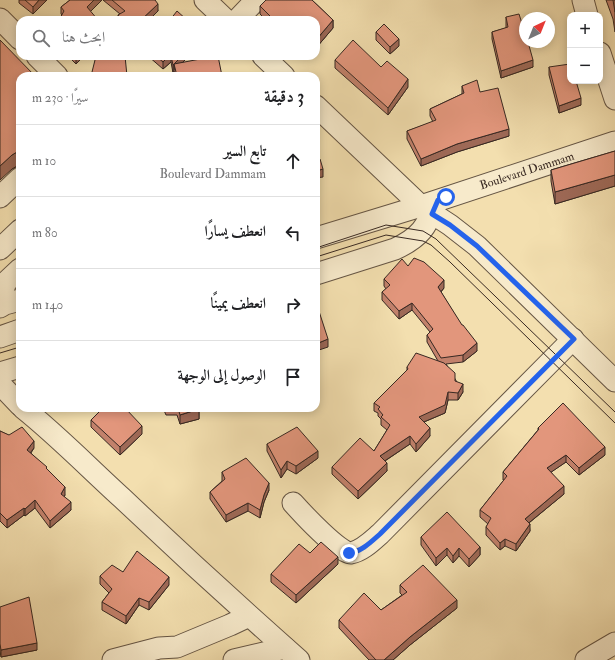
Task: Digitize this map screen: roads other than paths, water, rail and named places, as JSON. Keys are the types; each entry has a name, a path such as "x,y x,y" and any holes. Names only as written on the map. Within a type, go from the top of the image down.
{"street":[{"path":"205,0 222,16"},
{"path":"241,16 256,0"},
{"path":"583,0 587,12"},
{"path":"0,19 16,35"},
{"path":"41,60 54,72"},
{"path":"268,60 280,72"},
{"path":"603,62 615,99"},
{"path":"320,110 450,225 473,242 574,339 615,381"},
{"name":"Boulevard Dammam","path":"320,237 430,207 615,142"},
{"path":"0,197 16,182"},
{"path":"320,273 395,249 405,244 423,231 430,207"},
{"path":"0,249 16,234"},
{"path":"0,298 6,282 16,273"},
{"path":"0,307 16,301"},
{"path":"293,503 326,536 345,551 353,553 367,545 380,534 574,339"},
{"path":"0,373 16,368"},
{"path":"30,412 67,445 249,616 292,654"},
{"path":"48,412 53,424 67,445"},
{"path":"113,660 154,654 178,647 230,626 249,616"},
{"path":"586,660 615,643"},
{"path":"234,660 292,654"}],"tram line":[{"path":"320,247 386,225 423,231 436,239 615,412"},
{"path":"320,256 386,235 423,241 431,245 615,423"},
{"path":"0,353 16,348"}]}
